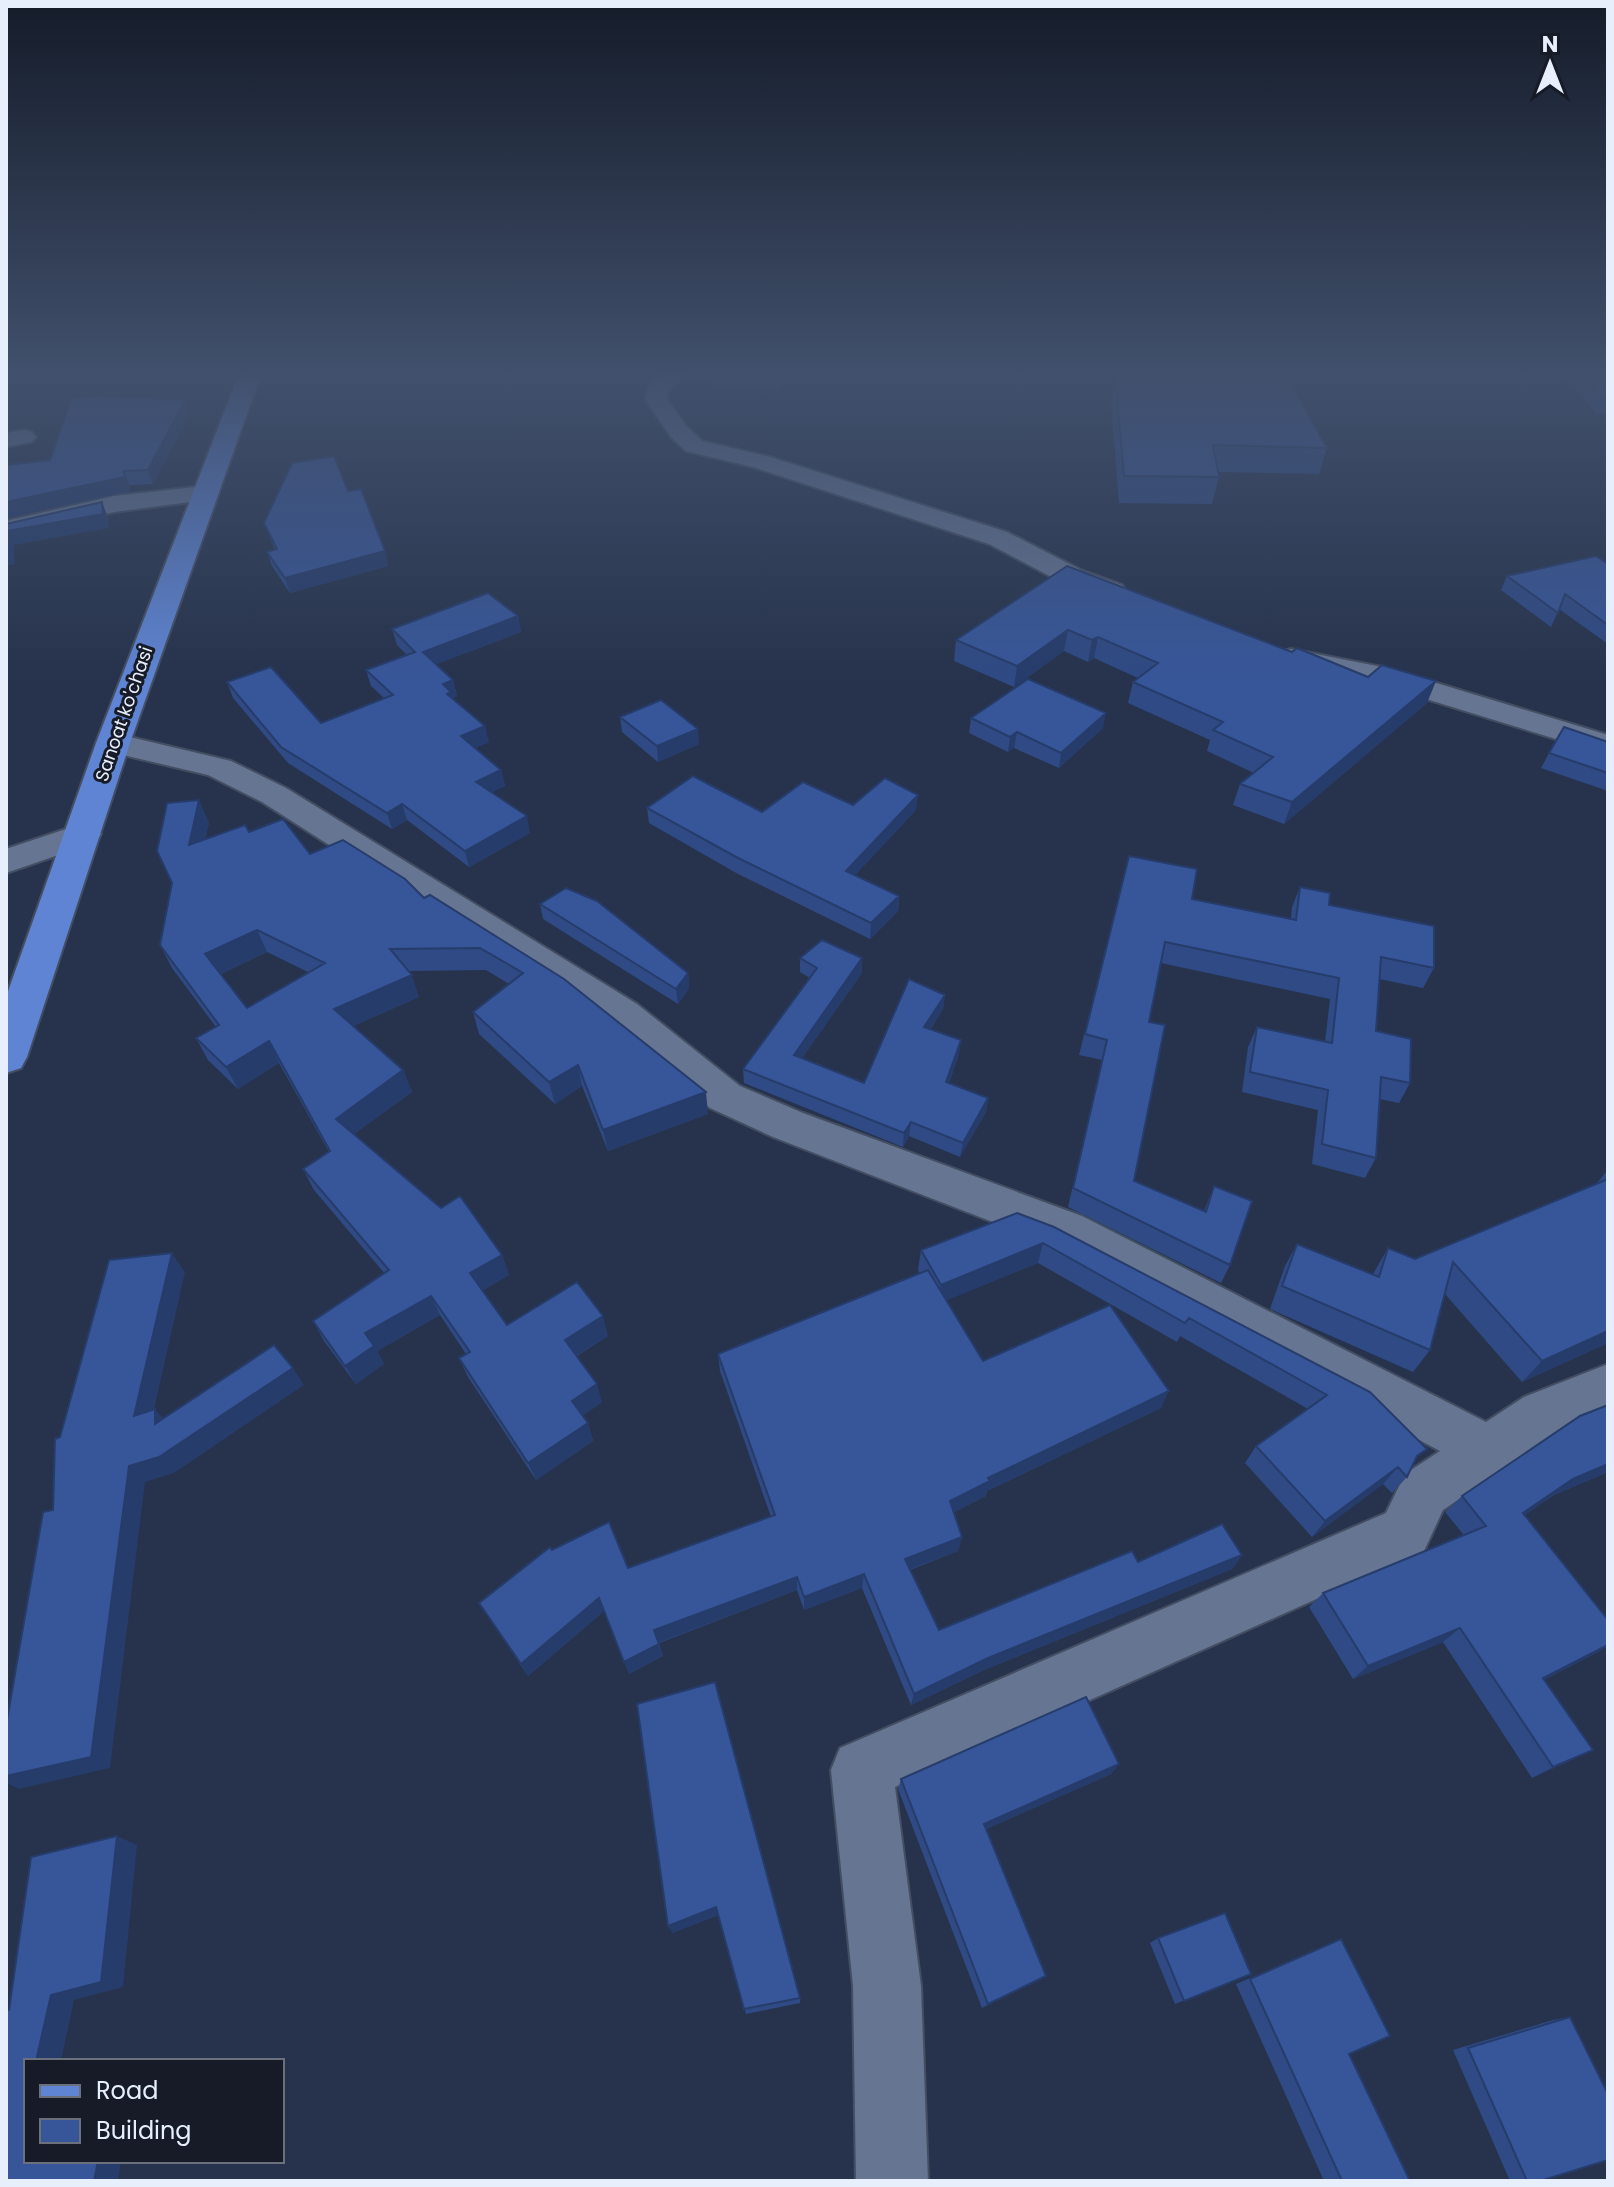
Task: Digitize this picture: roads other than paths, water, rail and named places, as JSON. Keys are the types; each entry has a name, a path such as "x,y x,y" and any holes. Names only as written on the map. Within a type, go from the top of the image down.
{"main road":[{"name":"Sanoat ko'chasi","path":"6,1057 113,743 211,476"}],"street":[{"path":"805,476 998,538 1073,577 1131,598"},
{"path":"6,529 114,504 204,494"},
{"path":"1261,647 1290,657 1376,674 1608,745"},
{"path":"113,743 219,768 274,795 623,1014 725,1097 788,1125 1066,1230 1489,1450"},
{"path":"6,862 84,834"},
{"path":"892,2181 887,1986 862,1770 1405,1532 1424,1492 1542,1414 1608,1387"}]}
